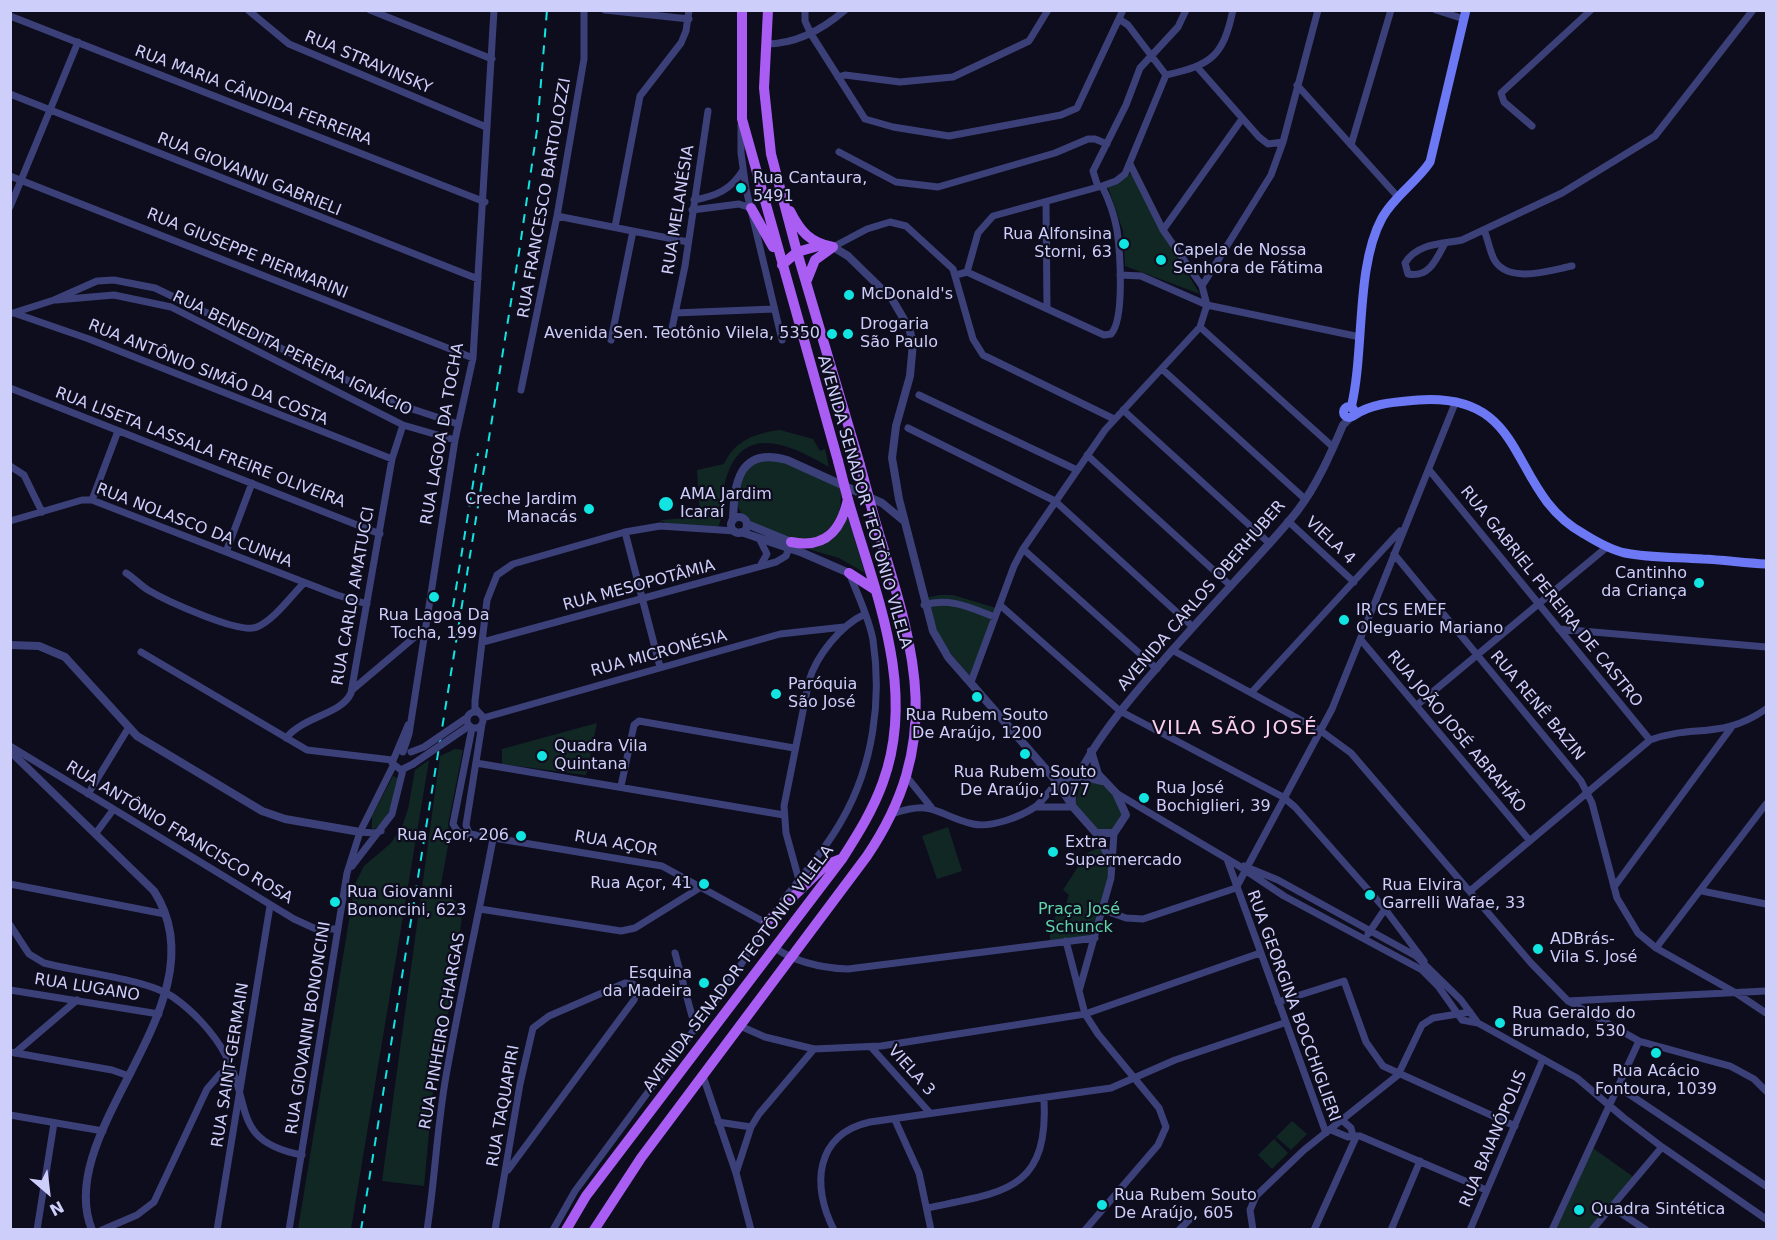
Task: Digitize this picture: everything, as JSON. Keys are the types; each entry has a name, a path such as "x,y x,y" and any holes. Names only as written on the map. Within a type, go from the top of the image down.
{"main road":[{"path":"742,10 742,119 767,229"},
{"name":"AVENIDA SENADOR TEOTÔNIO VILELA","path":"594,1230 641,1158 867,856 892,814 906,777 916,723 915,669 907,627 797,252 767,127 764,88 768,10"},
{"name":"AVENIDA CARLOS OBERHUBER","path":"1351,412 1366,279 1375,235 1387,209 1419,178 1430,162 1465,15"},
{"path":"781,192 803,233 827,246"},
{"path":"751,208 767,229"},
{"path":"767,229 788,219"},
{"name":"AVENIDA SENADOR TEOTÔNIO VILELA","path":"566,1230 586,1196 842,859 876,800 890,757 895,732 896,703 892,655 782,263 767,229"},
{"path":"782,263 797,252 827,246"},
{"path":"807,283 811,265 827,246"},
{"path":"1351,412 1409,401 1456,401 1483,411 1493,418 1504,430 1545,501 1581,533 1608,547 1643,555 1767,564"},
{"path":"790,545 811,544 826,538 843,519 848,497"},
{"path":"849,573 874,589"},
{"path":"766,923 826,865 842,859"}],"street":[{"name":"RUA STRAVINSKY","path":"248,10 289,44 486,127"},
{"path":"370,10 492,59"},
{"name":"RUA LAGOA DA TOCHA","path":"400,756 408,725 455,440 473,358 494,10"},
{"name":"RUA FRANCESCO BARTOLOZZI","path":"521,390 557,216 584,59 584,10"},
{"path":"605,10 689,15 681,43 640,96 615,227"},
{"path":"804,10 806,24 811,34 866,119 938,136 970,133 1061,115 1082,104 1123,10"},
{"path":"766,44 793,41 811,34 826,26 845,10"},
{"path":"838,77 845,75 900,82 949,79 1029,41 1048,10"},
{"path":"956,275 967,272 1104,335 1111,334 1116,328 1118,318 1120,275 1117,231 1093,171 1126,105 1140,68 1178,27 1185,10"},
{"path":"1166,75 1198,68 1208,62 1229,30 1233,10"},
{"path":"1202,286 1266,187 1283,142 1318,10"},
{"path":"1351,145 1391,10"},
{"path":"1436,10 1465,15"},
{"path":"1532,126 1504,102 1501,93 1591,10"},
{"path":"1445,243 1425,273 1418,276 1408,274 1405,263 1410,254 1423,247 1445,243 1462,240 1562,193 1654,136 1753,10"},
{"name":"RUA MARIA CÂNDIDA FERREIRA","path":"10,16 484,202"},
{"path":"1119,19 1128,25 1166,75"},
{"path":"10,207 78,42"},
{"path":"1198,68 1242,119 1268,144 1283,142"},
{"path":"967,272 975,239 988,220 1116,181 1125,174 1166,75"},
{"path":"1298,85 1398,196"},
{"name":"RUA GIOVANNI GABRIELI","path":"10,94 478,279"},
{"name":"RUA MELANÉSIA","path":"671,333 708,111"},
{"path":"742,119 743,170 782,340"},
{"path":"1163,230 1242,119"},
{"path":"839,152 896,182 938,187 1055,153 1088,139 1107,144"},
{"path":"971,682 1023,549 1114,419 1200,327 1207,304 1202,286 1163,230 1130,164"},
{"path":"694,200 730,188 743,170"},
{"name":"RUA GIUSEPPE PIERMARINI","path":"10,176 473,358"},
{"path":"1046,202 1047,308"},
{"path":"692,210 739,204 751,208"},
{"path":"557,216 687,242"},
{"path":"827,246 867,229 897,222 918,237 949,265 956,275 973,339 983,355 1114,419"},
{"path":"1484,230 1495,261 1504,270 1517,274 1572,266"},
{"path":"611,340 633,231"},
{"path":"827,246 848,256 892,299 909,328 913,343 910,376 893,443 893,464 924,605 939,644 1057,782 1073,807 1096,833 1111,862"},
{"path":"1120,275 1141,276 1207,304 1360,337"},
{"name":"RUA BENEDITA PEREIRA IGNÁCIO","path":"54,300 87,283 105,280 155,288 398,404 458,424"},
{"name":"RUA BENEDITA PEREIRA IGNÁCIO","path":"54,300 114,295 171,307 403,425 455,440"},
{"path":"12,313 54,300"},
{"path":"675,313 774,309"},
{"name":"RUA ANTÔNIO SIMÃO DA COSTA","path":"12,313 89,339 392,459"},
{"path":"1200,327 1333,447"},
{"path":"1162,369 1305,499"},
{"name":"RUA LISETA LASSALA FREIRE OLIVEIRA","path":"10,388 380,534"},
{"path":"920,395 1077,470"},
{"path":"1103,910 1126,918 1143,919 1236,888 1283,797 1321,731 1361,640 1456,401"},
{"path":"1123,410 1269,543"},
{"name":"AVENIDA CARLOS OBERHUBER","path":"1078,775 1091,751 1120,711 1269,543 1305,499 1351,412"},
{"name":"RUA CARLO AMATUCCI","path":"286,738 305,721 344,704 352,690 392,459 403,425"},
{"path":"908,428 1055,501 1193,627"},
{"path":"92,500 118,431"},
{"path":"1087,455 1231,586"},
{"path":"738,532 740,521 734,500 735,483 742,470 757,460 772,457 787,460 882,503 904,521"},
{"path":"10,466 24,475 42,512"},
{"name":"RUA GABRIEL PEREIRA DE CASTRO","path":"1430,471 1650,740"},
{"path":"226,552 252,483"},
{"path":"882,503 899,499"},
{"name":"RUA NOLASCO DA CUNHA","path":"10,521 82,500 92,500 367,604"},
{"path":"740,521 849,573"},
{"path":"738,532 732,525 740,521"},
{"name":"VIELA 4","path":"1288,521 1354,582"},
{"path":"1251,693 1406,524"},
{"path":"470,836 466,825 482,719 475,707 487,600 490,588 502,570 528,559 625,532 660,526 738,532 760,540 790,545"},
{"path":"625,532 660,667"},
{"path":"758,567 767,554 760,540"},
{"name":"RUA MESOPOTÂMIA","path":"483,642 758,567 782,559 790,545"},
{"path":"1417,705 1608,547"},
{"path":"1023,549 1157,669"},
{"name":"RUA RENÊ BAZIN","path":"1394,554 1571,768 1588,792"},
{"path":"126,573 146,588 175,603 221,622 249,629 264,622 304,582"},
{"name":"AVENIDA SENADOR TEOTÔNIO VILELA","path":"553,1230 575,1191 736,973 766,923 844,818 860,784 873,731 876,680 873,638 849,573"},
{"path":"924,605 951,602 995,617"},
{"path":"1000,605 1120,711 1283,797 1302,814 1385,909 1424,961 1478,1023"},
{"path":"799,880 790,852 784,815 794,748 811,673 844,627 865,614"},
{"name":"RUA MICRONÉSIA","path":"482,719 787,633 844,627"},
{"path":"1559,628 1767,647"},
{"path":"352,690 423,630"},
{"name":"RUA JOÃO JOSÉ ABRAHÃO","path":"1361,640 1530,841"},
{"path":"10,645 39,646 65,657 129,727 153,746 262,811 285,819 360,832 374,833 382,830"},
{"path":"1174,651 1336,740 1364,766 1531,963 1568,1001 1639,1041 1730,1066 1754,1079 1767,1091"},
{"path":"141,652 311,751 400,756 410,761 396,806 382,830 347,873"},
{"path":"1470,891 1650,740 1662,736 1731,728 1767,709"},
{"path":"360,832 400,756 424,747 472,712 482,719"},
{"path":"466,718 469,728"},
{"path":"408,767 482,719"},
{"path":"621,786 634,725 639,721 794,748"},
{"path":"88,794 129,727"},
{"name":"RUA AÇOR","path":"469,728 453,824 458,832 470,836 662,866 766,923"},
{"path":"1614,887 1731,728"},
{"name":"RUA ANTÔNIO FRANCISCO ROSA","path":"10,746 270,906 308,926 322,929 338,928"},
{"path":"10,751 154,891 165,914 171,945 166,992 159,1014 104,1131 93,1161 86,1196 87,1215 92,1230"},
{"path":"1091,751 1094,766 1103,782 1116,793 1245,869 1284,896 1422,970 1438,986 1458,1016 1466,1022 1478,1023 1577,1077 1609,1106 1662,1147 1767,1219"},
{"path":"400,756 408,767"},
{"path":"476,763 784,815"},
{"path":"1073,807 1071,796 1078,775"},
{"path":"1034,808 1057,782 1078,775 1103,782"},
{"path":"906,777 931,807"},
{"path":"1588,792 1620,905 1638,933 1656,948 1767,1013"},
{"path":"1116,793 1126,815"},
{"path":"1656,948 1767,804"},
{"path":"892,814 914,807 931,807 970,824 983,825 1004,820 1034,808 1073,807"},
{"path":"96,833 113,810"},
{"path":"1079,991 1111,878 1114,833 1126,815 1144,811"},
{"name":"RUA GIOVANNI BONONCINI","path":"289,1230 347,873 360,832"},
{"path":"1096,833 1114,833"},
{"name":"RUA PINHEIRO CHARGAS","path":"427,1230 446,1074 457,1030 467,957 480,909 493,839"},
{"name":"RUA GEORGINA BOCCHIGLIERI","path":"1227,859 1284,1023 1328,1131"},
{"path":"1245,869 1278,880 1424,961"},
{"path":"10,884 165,914"},
{"path":"480,909 621,931 635,928 701,887"},
{"path":"1702,891 1767,904"},
{"name":"RUA SAINT-GERMAIN","path":"217,1230 270,906"},
{"path":"1365,938 1385,909"},
{"path":"10,925 30,954 44,963 166,992 207,1029 226,1055 251,1126 262,1140 279,1150 302,1155"},
{"path":"775,948 790,958 822,967 848,969 1095,938"},
{"path":"1066,941 1085,1014 1133,1080 1159,1108 1166,1122 1165,1133 1158,1145 1085,1230"},
{"path":"675,953 692,1017 698,1023"},
{"path":"740,1026 765,1037 814,1049 871,1047 1085,1014 1260,953"},
{"path":"1422,970 1424,961"},
{"path":"1278,1002 1344,981 1370,1050 1383,1066 1398,1075 1515,1126"},
{"name":"RUA TAQUAPIRI","path":"495,1230 508,1170 531,1034 542,1020 629,982 635,987 634,1000 508,1170"},
{"name":"RUA LUGANO","path":"10,990 159,1014"},
{"path":"1568,1001 1767,991"},
{"path":"13,1052 77,1000"},
{"path":"1253,1230 1250,1210 1256,1196 1277,1174 1398,1075 1422,1025 1433,1018 1458,1016 1470,1012"},
{"path":"834,1230 821,1189 826,1154 834,1139 850,1128 930,1113 1111,1088 1175,1060 1284,1023"},
{"path":"1552,1230 1639,1041"},
{"name":"VIELA 3","path":"871,1047 930,1113"},
{"path":"736,1173 751,1127 768,1101 814,1049"},
{"path":"13,1052 112,1070 129,1076"},
{"name":"RUA BAIANÓPOLIS","path":"1470,1230 1544,1059"},
{"path":"102,1230 130,1218 151,1205 207,1089 220,1074 231,1067"},
{"path":"703,1076 736,1173 751,1230"},
{"path":"1617,1086 1767,1186"},
{"path":"927,1208 992,1194 1006,1189 1026,1174 1040,1152 1044,1124 1044,1098"},
{"path":"10,1115 104,1131"},
{"path":"895,1120 915,1162 931,1230"},
{"path":"1343,1121 1351,1128 1355,1136"},
{"path":"718,1122 751,1127"},
{"path":"37,1230 54,1123"},
{"path":"1328,1131 1348,1137 1355,1136 1486,1190"},
{"path":"1314,1230 1355,1136"},
{"path":"1592,1230 1662,1147"},
{"path":"1391,1230 1420,1161"},
{"path":"1612,1207 1646,1230"},
{"path":"1179,1230 1190,1219"}],"green space":[{"path":"1132,173 1161,231 1200,294 1125,266 1123,231 1108,187"},
{"path":"780,430 813,439 820,451 825,449 829,467 812,457 779,445 764,443 750,446 739,454 729,469 723,491 718,528 666,523 660,520 700,517 697,470 724,464 740,443 763,433"},
{"path":"770,454 841,487 838,516 834,524 824,533 811,539 779,535 756,525 740,511 737,498 741,469"},
{"path":"848,518 865,573 839,558 794,545 809,545"},
{"path":"953,595 996,608 970,676 942,643 925,598"},
{"path":"597,723 586,775 502,764 502,749"},
{"path":"455,749 463,750 448,824 450,835 440,890 463,907 453,991 435,1069 424,1186 382,1181 440,756"},
{"path":"429,760 351,1229 298,1229 355,884 364,866 390,844 402,827 408,809 415,770"},
{"path":"393,776 399,779 394,800 383,821 372,830 372,816"},
{"path":"1085,780 1101,784 1114,796 1123,816 1113,831 1101,833 1074,808 1081,782"},
{"path":"948,827 962,871 937,879 922,836"},
{"name":"Praça José Schunck","path":"1103,849 1110,868 1094,938 1050,941 1050,922 1065,907 1069,895 1063,890 1087,853"},
{"path":"1292,1121 1307,1134 1291,1150 1276,1137"},
{"path":"1274,1139 1288,1153 1272,1169 1258,1155"},
{"path":"1593,1148 1635,1178 1591,1229 1553,1230"}],"railway":[{"path":"361,1230 520,246 537,130 547,10"},
{"path":"453,607 478,453"}],"place":[{"name":"Rua Cantaura, 5491","path":"741,188"},
{"name":"Rua Alfonsina Storni, 63","path":"1124,244"},
{"name":"Capela de Nossa Senhora de Fátima","path":"1161,260"},
{"name":"McDonald's","path":"849,295"},
{"name":"Avenida Sen. Teotônio Vilela, 5350","path":"832,334"},
{"name":"Drogaria São Paulo","path":"848,334"},
{"name":"AMA Jardim Icaraí","path":"666,504"},
{"name":"Creche Jardim Manacás","path":"589,509"},
{"name":"Cantinho da Criança","path":"1699,583"},
{"name":"Rua Lagoa Da Tocha, 199","path":"434,597"},
{"name":"IR CS EMEF Oleguario Mariano","path":"1344,620"},
{"name":"Paróquia São José","path":"776,694"},
{"name":"Rua Rubem Souto De Araújo, 1200","path":"977,697"},
{"name":"Rua Rubem Souto De Araújo, 1077","path":"1025,754"},
{"name":"Quadra Vila Quintana","path":"542,756"},
{"name":"Rua José Bochiglieri, 39","path":"1144,798"},
{"name":"Rua Açor, 206","path":"521,836"},
{"name":"Extra Supermercado","path":"1053,852"},
{"name":"Rua Açor, 41","path":"704,884"},
{"name":"Rua Elvira Garrelli Wafae, 33","path":"1370,895"},
{"name":"Rua Giovanni Bononcini, 623","path":"335,902"},
{"name":"ADBrás- Vila S. José","path":"1538,949"},
{"name":"Esquina da Madeira","path":"704,983"},
{"name":"Rua Geraldo do Brumado, 530","path":"1500,1023"},
{"name":"Rua Acácio Fontoura, 1039","path":"1656,1053"},
{"name":"Rua Rubem Souto De Araújo, 605","path":"1102,1205"},
{"name":"Quadra Sintética","path":"1579,1210"}],"district":[{"name":"VILA SÃO JOSÉ","path":"1235,729"}]}
